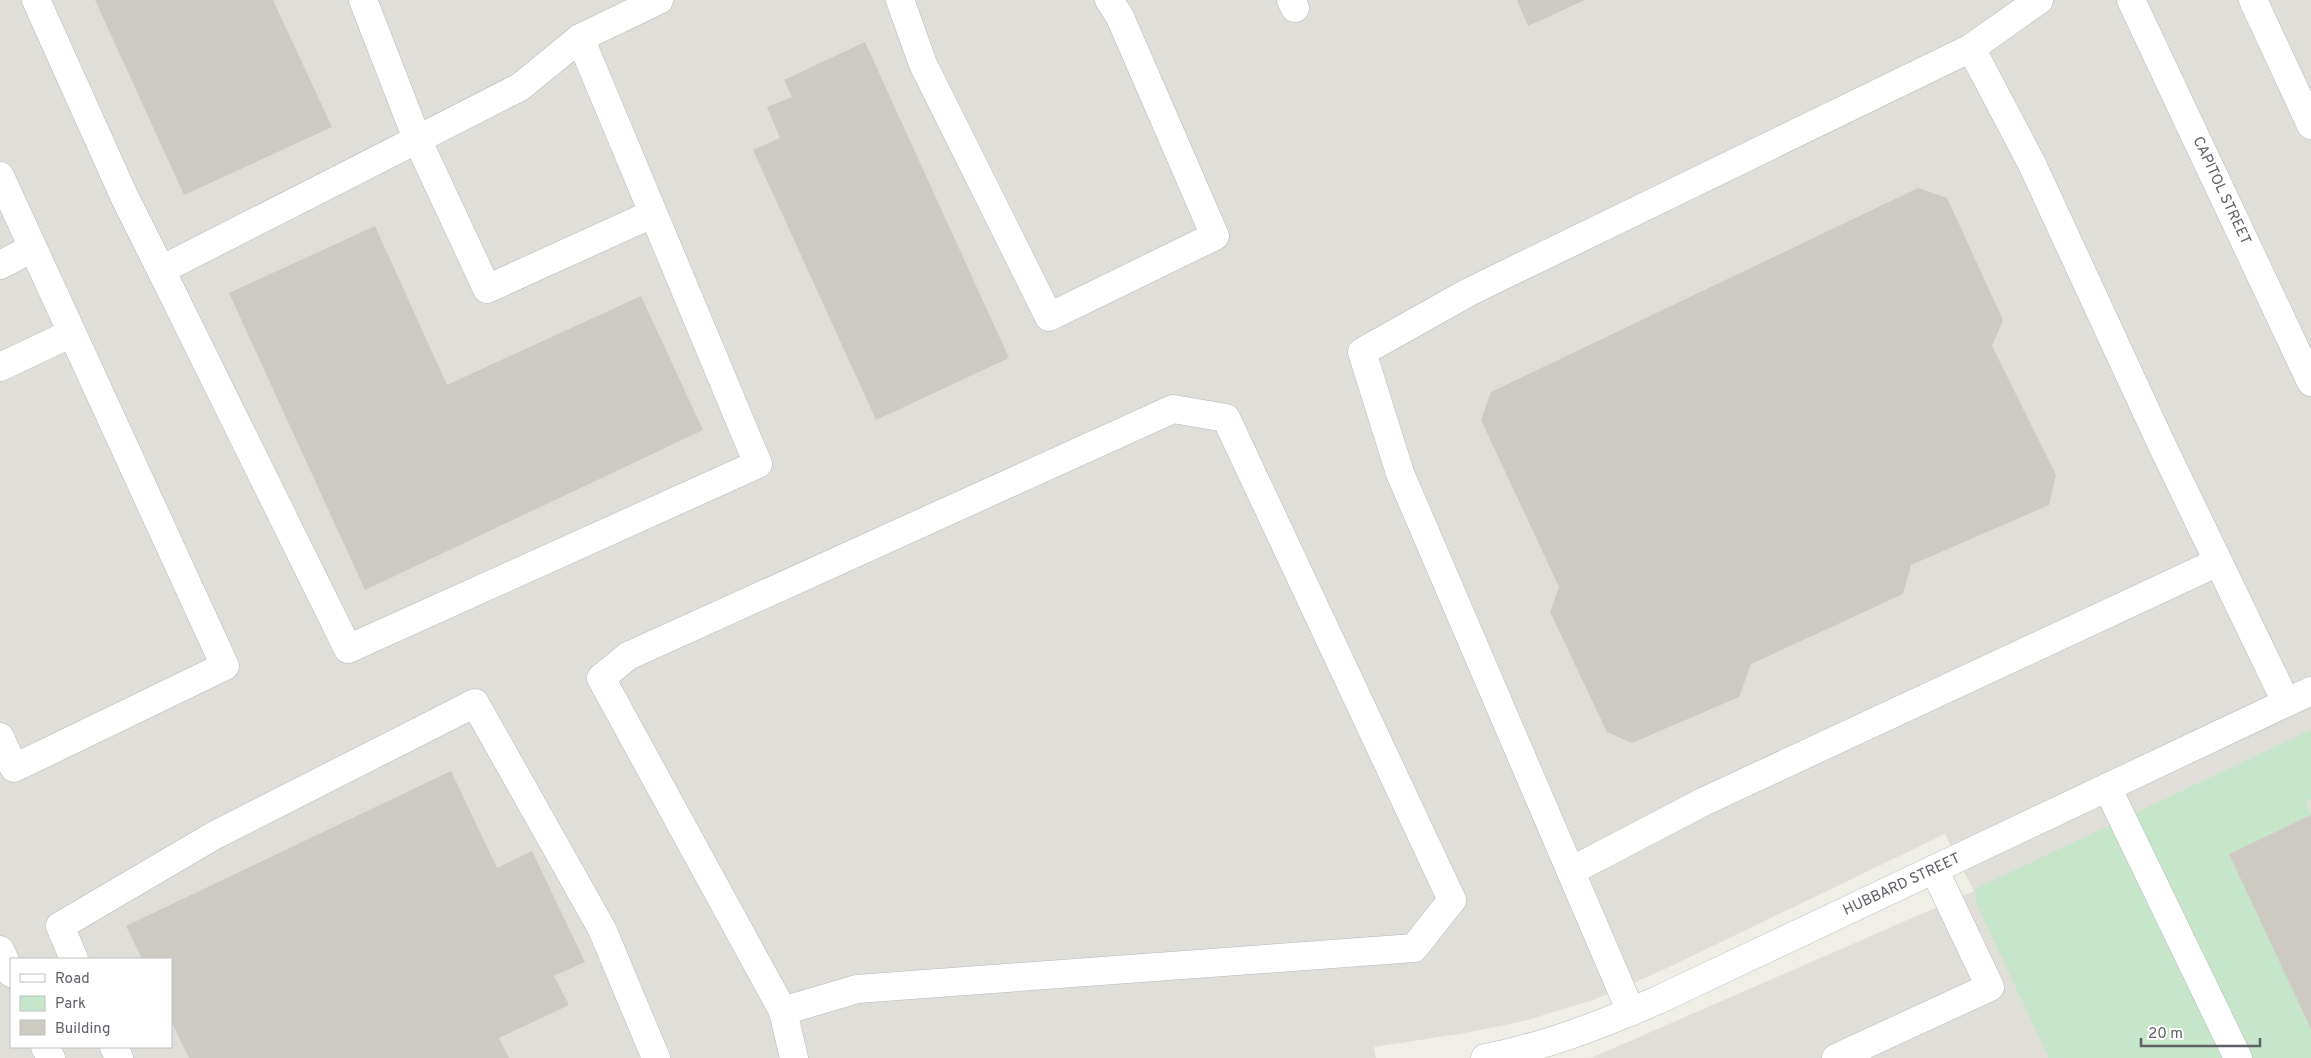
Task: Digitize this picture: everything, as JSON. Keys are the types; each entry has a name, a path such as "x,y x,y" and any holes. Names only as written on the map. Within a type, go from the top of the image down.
{"street":[{"path":"36,0 125,198 348,650 758,464 580,38"},
{"path":"362,0 417,139 487,289 652,214"},
{"path":"161,270 520,87 614,10 659,0"},
{"path":"900,0 922,64 1049,317 1215,236 1120,17 1109,0"},
{"path":"1630,1012 1400,473 1362,352 1469,292 1971,48 2040,0"},
{"name":"CAPITOL STREET","path":"2131,0 2311,382"},
{"path":"2253,0 2311,125"},
{"path":"1971,48 2032,164 2218,562 2286,702"},
{"path":"0,176 225,666 14,768 0,737"},
{"path":"0,265 33,248"},
{"path":"0,367 72,333"},
{"path":"784,1012 857,989 1414,948 1452,900 1226,418 1173,409 628,656 601,678 784,1012 794,1058"},
{"path":"1570,871 1703,802 2218,562"},
{"name":"HUBBARD STREET","path":"1485,1058 1513,1053 1587,1030 1630,1012 2311,691"},
{"path":"74,958 60,926 215,835 475,703 602,929 656,1058"},
{"path":"2107,787 2238,1058"},
{"path":"1836,1058 1990,987 1934,869"},
{"path":"0,950 10,971"}],"shaded area":[{"path":"0,0 2311,0 2311,1058 1591,1058 1974,891 1945,834 1663,970 1593,1000 1524,1021 1465,1033 1374,1047 1376,1058 0,1058"}],"green space":[{"path":"2311,730 2311,798 2306,801 2311,815 2229,854 2311,1029 2311,1058 2049,1058 1976,903 1975,889"}],"building":[{"path":"95,0 273,0 332,127 184,195"},
{"path":"1517,0 1585,0 1528,26"},
{"path":"865,42 1009,358 876,420 753,150 780,138 767,107 792,97 784,80"},
{"path":"1918,188 1947,198 2003,320 1992,346 2056,475 2049,505 1911,565 1903,594 1751,664 1739,697 1632,743 1607,732 1550,612 1559,587 1481,420 1491,392"},
{"path":"375,226 447,385 641,296 703,430 365,590 229,293"},
{"path":"451,771 497,868 532,851 585,962 554,976 569,1005 499,1038 509,1058 189,1058 172,1023 172,958 142,958 126,926"},
{"path":"2311,815 2311,1029 2229,854"}]}
